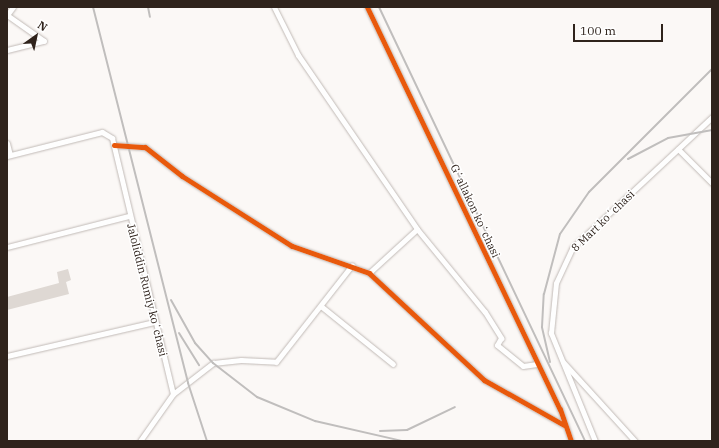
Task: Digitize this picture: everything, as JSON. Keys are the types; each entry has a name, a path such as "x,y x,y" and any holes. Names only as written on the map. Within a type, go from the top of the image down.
{"street":[{"path":"7,50 44,41 7,15 13,7"},
{"path":"274,7 298,55 417,229 485,312 501,338 497,345 523,366 537,364"},
{"name":"Gʻallakon koʻchasi","path":"367,7 537,364 560,409 564,425 571,441"},
{"name":"8 Mart koʻchasi","path":"595,441 551,333 556,283 572,248 712,117"},
{"name":"Jaloliddin Rumiy koʻchasi","path":"9,156 106,132 114,145 154,322 173,394"},
{"path":"7,142 9,156"},
{"path":"114,145 145,147 182,176 292,246 352,265 369,273 484,380 564,425"},
{"path":"678,149 712,183"},
{"path":"7,247 129,216"},
{"path":"369,273 417,229"},
{"path":"140,441 173,394 213,363 241,360 276,362 322,307 352,265"},
{"path":"322,307 393,364"},
{"path":"7,356 154,322"},
{"path":"560,358 635,441"}],"building":[{"path":"68,269 71,280 66,282 69,294 7,310 7,297 59,283 57,272"}],"railway":[{"path":"93,7 188,383 207,441"},
{"path":"148,7 150,17"},
{"path":"379,7 585,441"},
{"path":"550,362 542,327 544,294 560,234 589,192 712,69"},
{"path":"628,159 668,138 712,130"},
{"path":"171,300 195,343 213,363 257,397 315,421 402,441"},
{"path":"179,333 199,365"},
{"path":"380,431 407,430 455,407"}],"cycle path":[{"path":"367,7 560,409 571,441"},
{"path":"114,145 145,147 182,176 292,246 369,273 484,380 564,425"}]}
